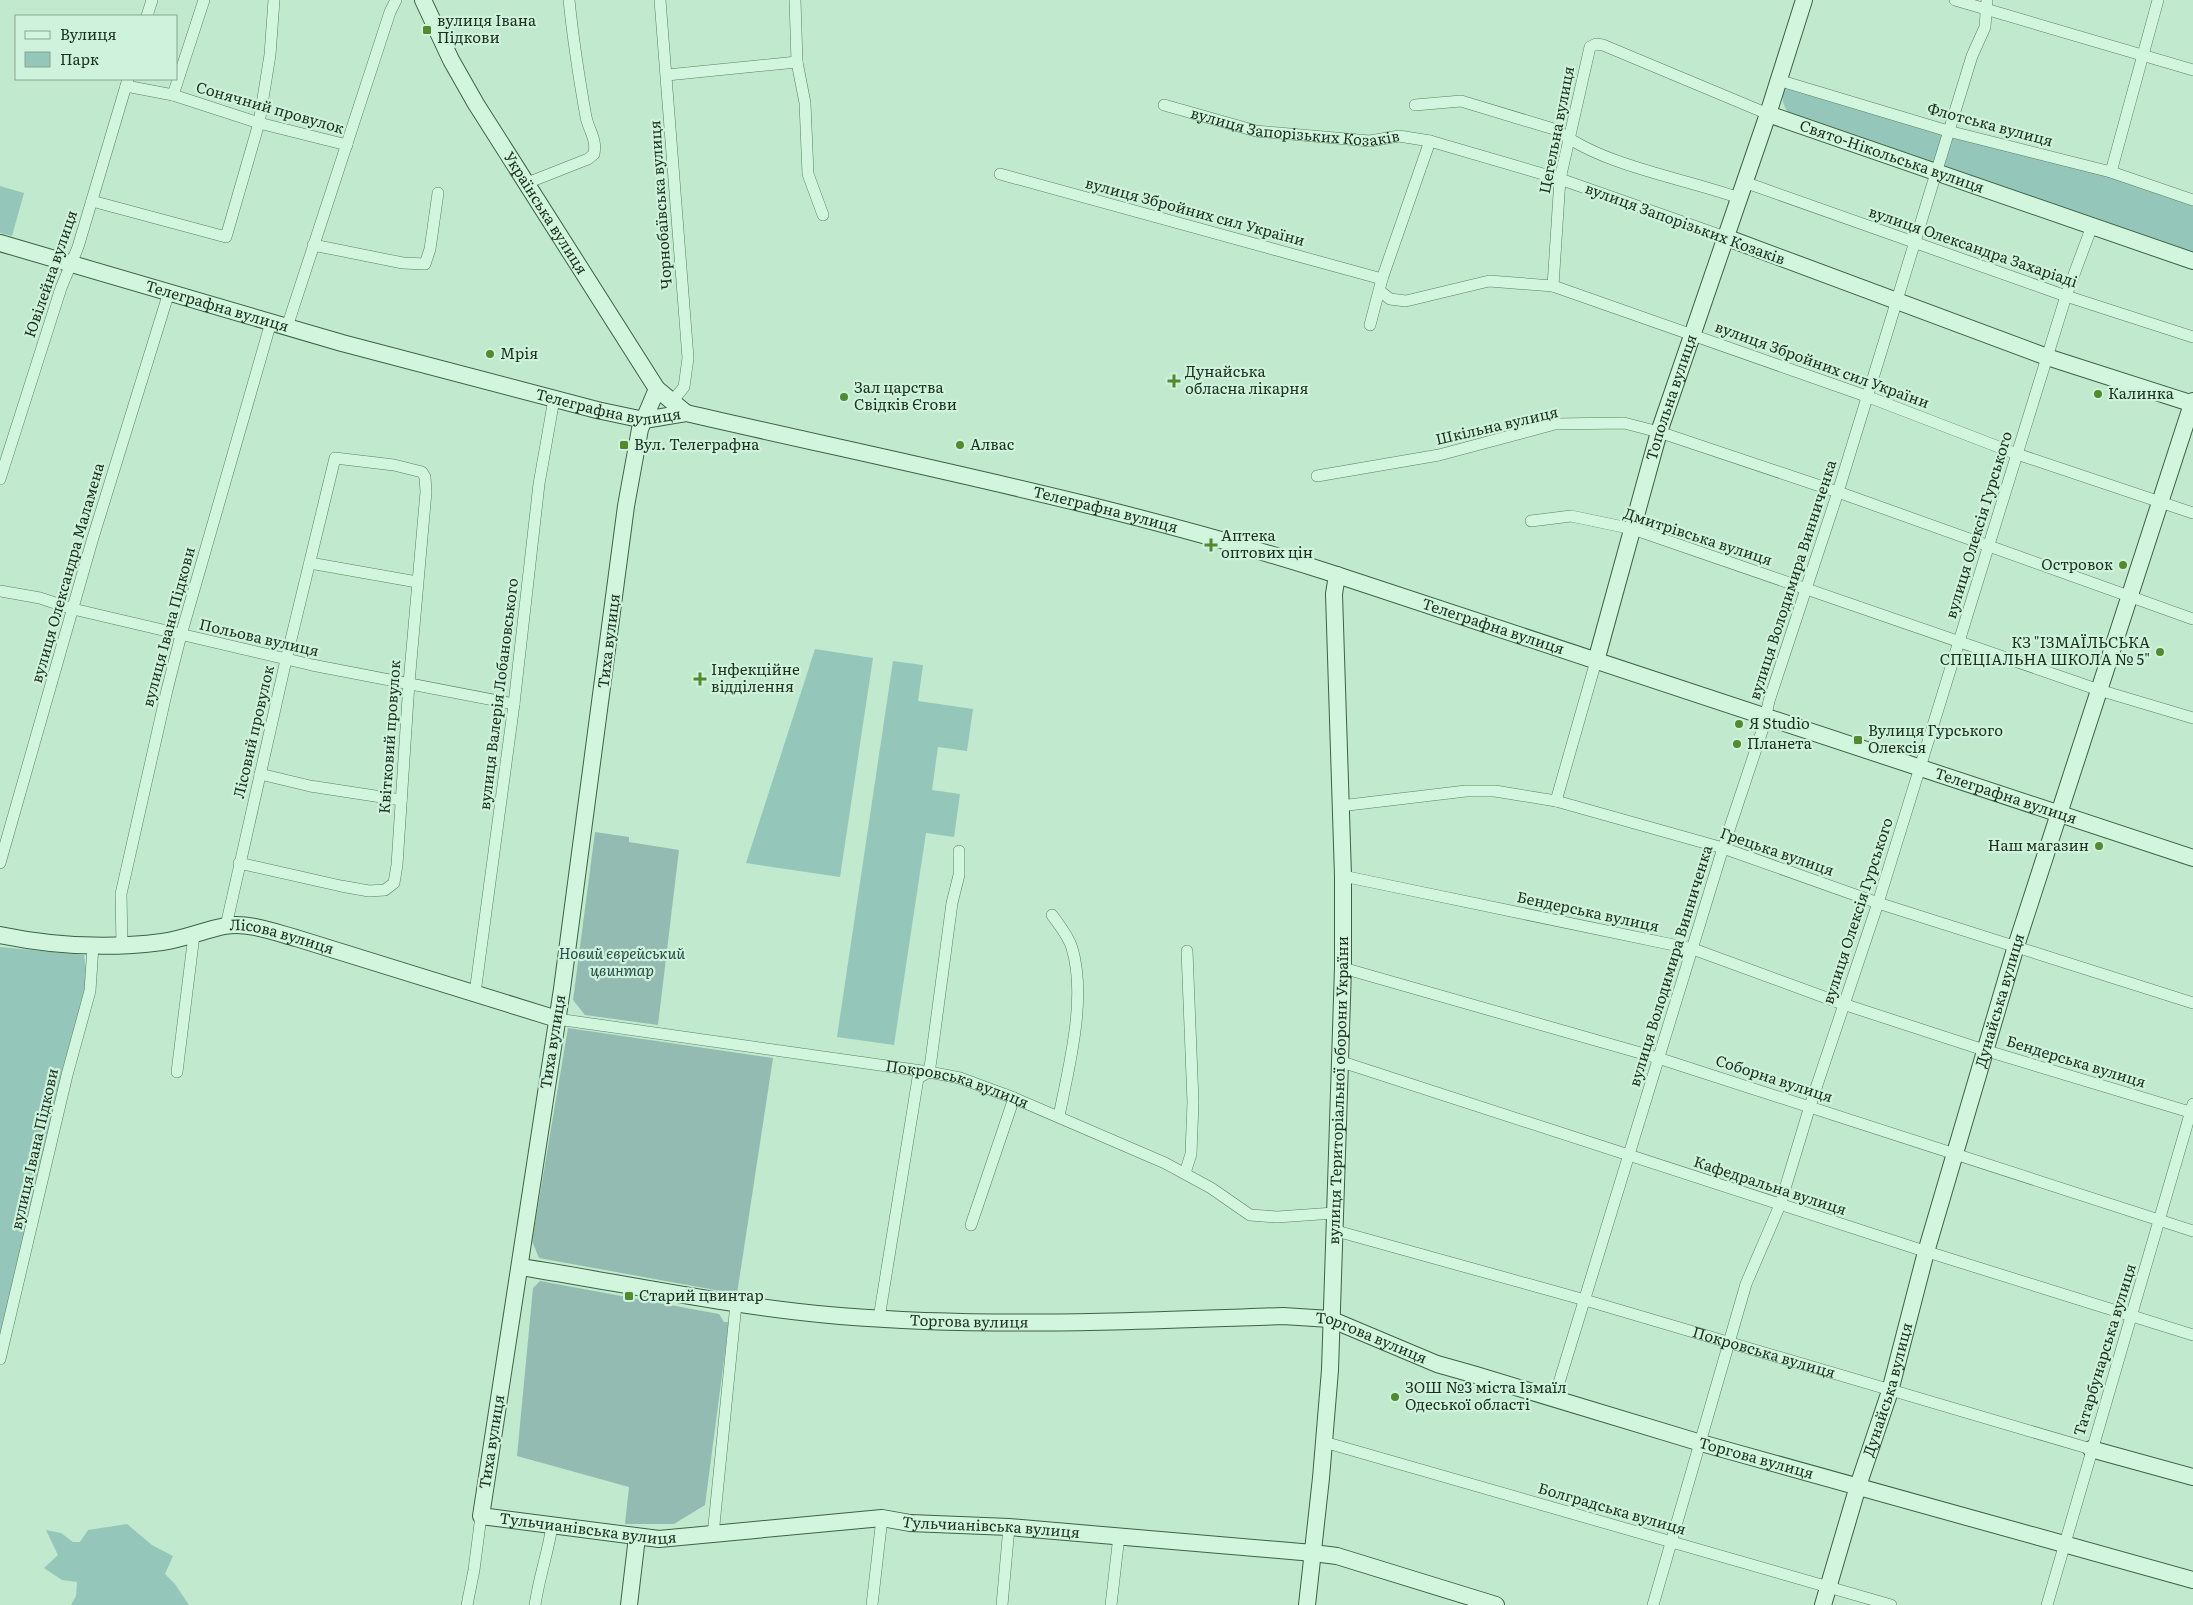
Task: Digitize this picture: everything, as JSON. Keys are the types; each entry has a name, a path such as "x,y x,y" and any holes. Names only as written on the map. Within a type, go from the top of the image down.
{"main road":[{"name":"Українська вулиця","path":"423,0 451,60 471,96 657,389 671,403 686,412"},
{"name":"Топольна вулиця","path":"1596,661 1659,432 1768,114 1804,0"},
{"name":"Свято-Нікольська вулиця","path":"1768,114 2193,261"},
{"name":"вулиця Запорізьких Козаків","path":"1725,237 2047,357 2193,403"},
{"name":"Телеграфна вулиця","path":"0,243 287,327 554,399 644,420 686,412 1160,523 1271,554 2193,858"},
{"name":"Тиха вулиця","path":"481,1516 521,1267 580,865 625,514 635,450 644,420 657,389"},
{"name":"Дунайська вулиця","path":"1823,1605 1858,1486 1890,1390 1926,1252 2016,946 2159,501 2193,403"},
{"name":"вулиця Територіальної оборони України","path":"1306,1605 1313,1553 1330,1370 1330,1319 1343,968 1343,876 1334,594 1336,575"},
{"name":"Лісова вулиця","path":"0,936 53,944 122,945 162,942 226,926 242,926 270,931 556,1019"},
{"name":"Торгова вулиця","path":"521,1267 736,1304 879,1318 1031,1322 1303,1316 1330,1319 1437,1364 1701,1443 2193,1580"},
{"name":"Покровська вулиця","path":"2091,1449 2193,1477"},
{"name":"Тульчианівська вулиця","path":"481,1516 659,1539 882,1518 910,1523 1119,1536 1313,1553 1337,1556 1496,1605"},
{"path":"630,1605 637,1537"}],"street":[{"path":"147,15 152,0"},
{"path":"173,96 204,0"},
{"path":"92,201 226,237 259,123 270,55 274,0"},
{"path":"287,327 390,12 396,0"},
{"path":"527,183 588,159 594,154 595,138 587,120 574,50 569,0"},
{"name":"Чорнобаївська вулиця","path":"660,0 688,358 684,387 671,403"},
{"path":"795,0 797,62 805,103 808,174 823,215"},
{"path":"1956,0 1987,5 2193,70"},
{"path":"2111,172 2158,0"},
{"name":"вулиця Володимира Винниченка","path":"1554,1399 1804,589 1838,492 1972,56 1985,27 1987,5"},
{"name":"Свято-Нікольська вулиця","path":"1596,44 1768,114"},
{"name":"Цегельна вулиця","path":"1553,286 1560,179 1587,54 1590,46 1596,44"},
{"path":"666,74 797,62"},
{"name":"Флотська вулиця","path":"1778,80 1948,131 2111,172 2193,200"},
{"name":"Сонячний провулок","path":"127,82 259,123 347,145"},
{"name":"Ювілейна вулиця","path":"0,479 61,288 72,263 92,201 127,82"},
{"name":"вулиця Олександра Захаріаді","path":"1415,105 1461,101 1557,130 1568,138 1624,163 1741,190 1915,242 2066,296 2193,337"},
{"name":"вулиця Запорізьких Козаків","path":"1164,106 1256,131 1370,141 1399,136 1430,141 1560,179 1725,237"},
{"path":"1370,325 1382,279 1430,141"},
{"name":"вулиця Збройних сил України","path":"1000,174 1382,279"},
{"path":"313,245 403,263 425,264 430,249 438,193"},
{"name":"вулиця Олексія Гурського","path":"1653,1605 1746,1284 1780,1205 1843,1004 1878,903 2066,296 2092,226"},
{"name":"вулиця Збройних сил України","path":"1380,291 1390,299 1406,302 1489,281 1553,286 1866,396 2017,454 2193,512"},
{"name":"вулиця Олександра Маламена","path":"0,863 146,359 169,292"},
{"name":"вулиця Івана Підкови","path":"122,945 120,908 122,886 181,635 271,322"},
{"name":"вулиця Валерія Лобановського","path":"476,993 514,704 539,484 554,399"},
{"name":"Шкільна вулиця","path":"1317,476 1439,455 1554,424 1624,423 1659,432 1838,492 2193,619"},
{"name":"Лісовий провулок","path":"226,926 286,660 335,458"},
{"name":"Квітковий провулок","path":"239,863 369,891 385,890 392,886 396,877 409,683 426,492 425,477 422,472 394,465 335,458"},
{"name":"Дмитрівська вулиця","path":"1531,521 1571,516 1634,528 1804,589 2099,690 2193,718"},
{"path":"310,563 417,582"},
{"name":"Польова вулиця","path":"0,591 40,598 73,609 286,660 514,704"},
{"name":"Топольна вулиця","path":"1556,801 1596,661"},
{"path":"260,774 319,788 401,800"},
{"name":"Грецька вулиця","path":"1340,806 1474,791 1501,792 1556,801 1723,848 1878,903 2193,1003"},
{"path":"879,1318 918,1078 929,1072 952,903 959,875 959,851"},
{"name":"Бендерська вулиця","path":"1343,876 1693,949 1843,1004 1984,1050 2192,1110"},
{"path":"1052,914 1072,947 1076,975 1075,1027 1059,1116"},
{"path":"177,1072 194,935"},
{"name":"вулиця Івана Підкови","path":"0,1359 67,1075 91,986 93,946"},
{"path":"1186,950 1193,1102 1191,1154 1186,1173"},
{"name":"Соборна вулиця","path":"1343,968 1658,1058 2193,1231"},
{"name":"Покровська вулиця","path":"556,1019 960,1078 1059,1116 1186,1173 1256,1216 1334,1213"},
{"name":"Кафедральна вулиця","path":"1339,1061 1926,1252 2193,1335"},
{"path":"971,1226 1014,1098"},
{"name":"Татарбунарська вулиця","path":"2046,1605 2192,1110"},
{"name":"Покровська вулиця","path":"1333,1230 1585,1300 2091,1449"},
{"path":"713,1535 736,1304"},
{"name":"Болградська вулиця","path":"1324,1442 1891,1605"},
{"name":"Тиха вулиця","path":"467,1605 481,1516"},
{"path":"872,1605 882,1518"},
{"path":"535,1605 540,1572 547,1558 552,1526"},
{"path":"1002,1605 1009,1528"},
{"path":"1112,1605 1119,1536"}],"green space":[{"path":"1783,86 2115,178 2193,204 2193,255 1795,120 1784,104 1782,96"},
{"path":"0,186 24,193 12,236 0,233"},
{"path":"815,649 873,658 840,877 746,863"},
{"path":"893,661 923,665 918,701 973,709 967,751 938,747 932,790 960,794 954,837 926,833 894,1045 837,1037"},
{"name":"Новий єврейський цвинтар","path":"595,832 629,837 629,842 679,850 658,1025 585,1015 573,1000"},
{"path":"0,947 84,955 87,979 0,1337"},
{"path":"568,1028 773,1058 737,1294 539,1258 532,1241"},
{"path":"540,1281 719,1314 724,1322 729,1322 705,1505 674,1524 625,1524 629,1487 517,1456 533,1288"},
{"path":"127,1524 152,1545 173,1556 165,1574 175,1584 189,1605 71,1605 76,1596 77,1582 62,1580 44,1568 58,1555 46,1530 61,1533 73,1542 80,1542 88,1530"}],"place":[{"name":"вулиця Івана Підкови","path":"427,30"},
{"name":"Мрія","path":"490,354"},
{"name":"Дунайська обласна лікарня","path":"1174,381"},
{"name":"Калинка","path":"2098,394"},
{"name":"Зал царства Свідків Єгови","path":"844,397"},
{"name":"Вул. Телеграфна","path":"624,445"},
{"name":"Алвас","path":"960,445"},
{"name":"Аптека оптових цін","path":"1211,545"},
{"name":"Островок","path":"2123,565"},
{"name":"КЗ \"ІЗМАЇЛЬСЬКА СПЕЦІАЛЬНА ШКОЛА № 5\"","path":"2160,652"},
{"name":"Інфекційне відділення","path":"700,679"},
{"name":"Я Studio","path":"1739,724"},
{"name":"Вулиця Гурського Олексія","path":"1858,740"},
{"name":"Планета","path":"1737,744"},
{"name":"Наш магазин","path":"2099,846"},
{"name":"Старий цвинтар","path":"629,1296"},
{"name":"ЗОШ №3 міста Ізмаїл Одеської області","path":"1395,1397"}]}
